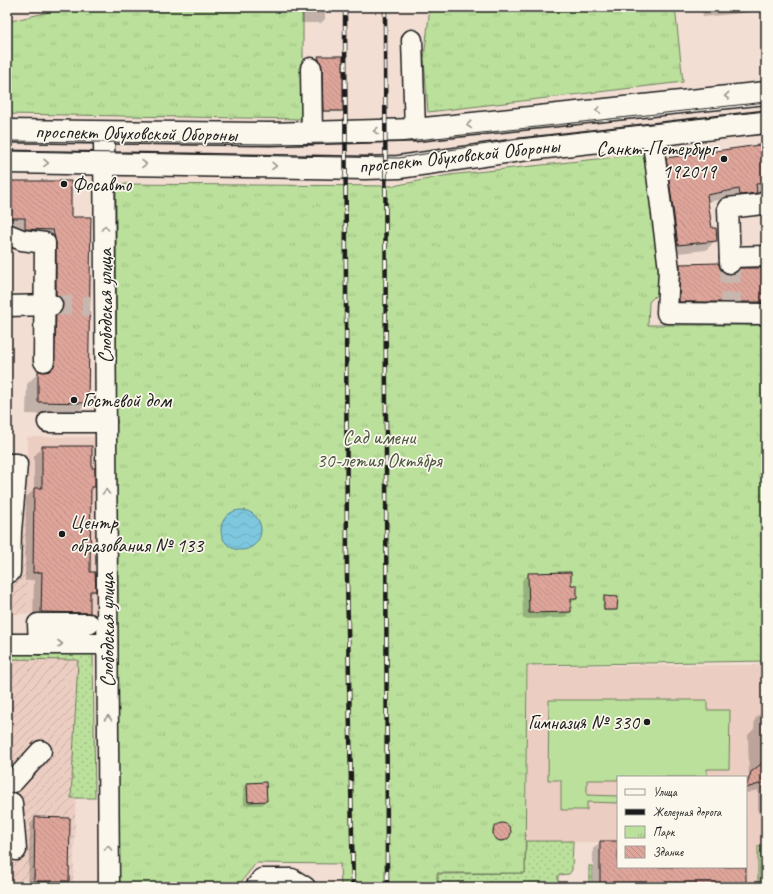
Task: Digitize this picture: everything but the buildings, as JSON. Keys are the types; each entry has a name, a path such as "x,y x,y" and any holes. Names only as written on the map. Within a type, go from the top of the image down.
{"main road":[{"name":"проспект Обуховской Обороны","path":"7,131 312,134 415,130 766,92"},
{"name":"проспект Обуховской Обороны","path":"7,162 365,168 399,167 520,150 766,122"}],"street":[{"path":"412,40 415,130"},
{"path":"312,68 312,134"},
{"name":"Слободская улица","path":"104,133 105,163 98,307 106,422 109,887"},
{"path":"652,135 669,269 667,313 731,308 766,314"},
{"path":"766,201 763,204 728,208 730,260 766,256"},
{"path":"7,234 22,240 45,243 48,305 44,360"},
{"path":"7,306 48,305"},
{"path":"48,422 106,422"},
{"path":"7,464 17,464 11,531 10,572 7,572"},
{"path":"39,644 38,624 89,624"},
{"path":"7,644 107,644"},
{"path":"7,782 13,782 41,751"},
{"path":"7,803 12,804 16,850"},
{"path":"256,887 262,879 292,879 305,887"}],"shaded area":[{"name":"Центр образования № 133","path":"27,437 97,437 97,615 27,614"},
{"path":"7,454 27,455 27,614 7,614"},
{"path":"7,658 80,658 73,887 7,887"},
{"name":"Гимназия № 330","path":"766,665 766,887 600,887 600,842 526,842 528,666"}],"green space":[{"path":"70,7 303,7 303,119 7,114 7,22"},
{"path":"430,7 675,7 683,82 428,112 424,59"},
{"name":"Сад имени 30-летия Октября","path":"644,154 659,253 659,287 657,294 649,302 648,325 766,325 766,661 527,665 525,873 437,873 437,887 341,887 340,864 256,863 237,887 117,887 116,184 393,186 449,175"},
{"path":"7,654 93,654 95,798 71,798 78,660 7,659"},
{"path":"549,700 707,700 707,710 730,710 729,769 707,769 707,776 617,776 617,780 587,780 587,795 617,796 617,803 587,802 587,810 561,810 561,780 548,780"},
{"path":"526,841 573,841 572,870 569,874 558,875 558,887 438,887 438,874 525,873"},
{"path":"758,846 761,846 760,884 758,884"},
{"path":"589,866 592,866 592,887 589,887"}],"water":[{"path":"241,510 255,516 261,530 255,544 241,550 227,544 221,530 227,516"}],"tunnel":[{"path":"730,263 731,303"},
{"path":"52,305 90,306"}],"tram line":[{"path":"7,141 269,144 399,142 766,102"},
{"path":"7,151 399,158 519,139 766,111"}],"railway":[{"path":"345,7 347,576 353,887"},
{"path":"385,7 387,887"}],"place":[{"name":"Санкт-Петербург 192019","path":"724,159"},
{"name":"Фосавто","path":"64,184"},
{"name":"Гостевой дом","path":"74,400"},
{"name":"Центр образования № 133","path":"62,534"},
{"name":"Гимназия № 330","path":"647,722"}]}
